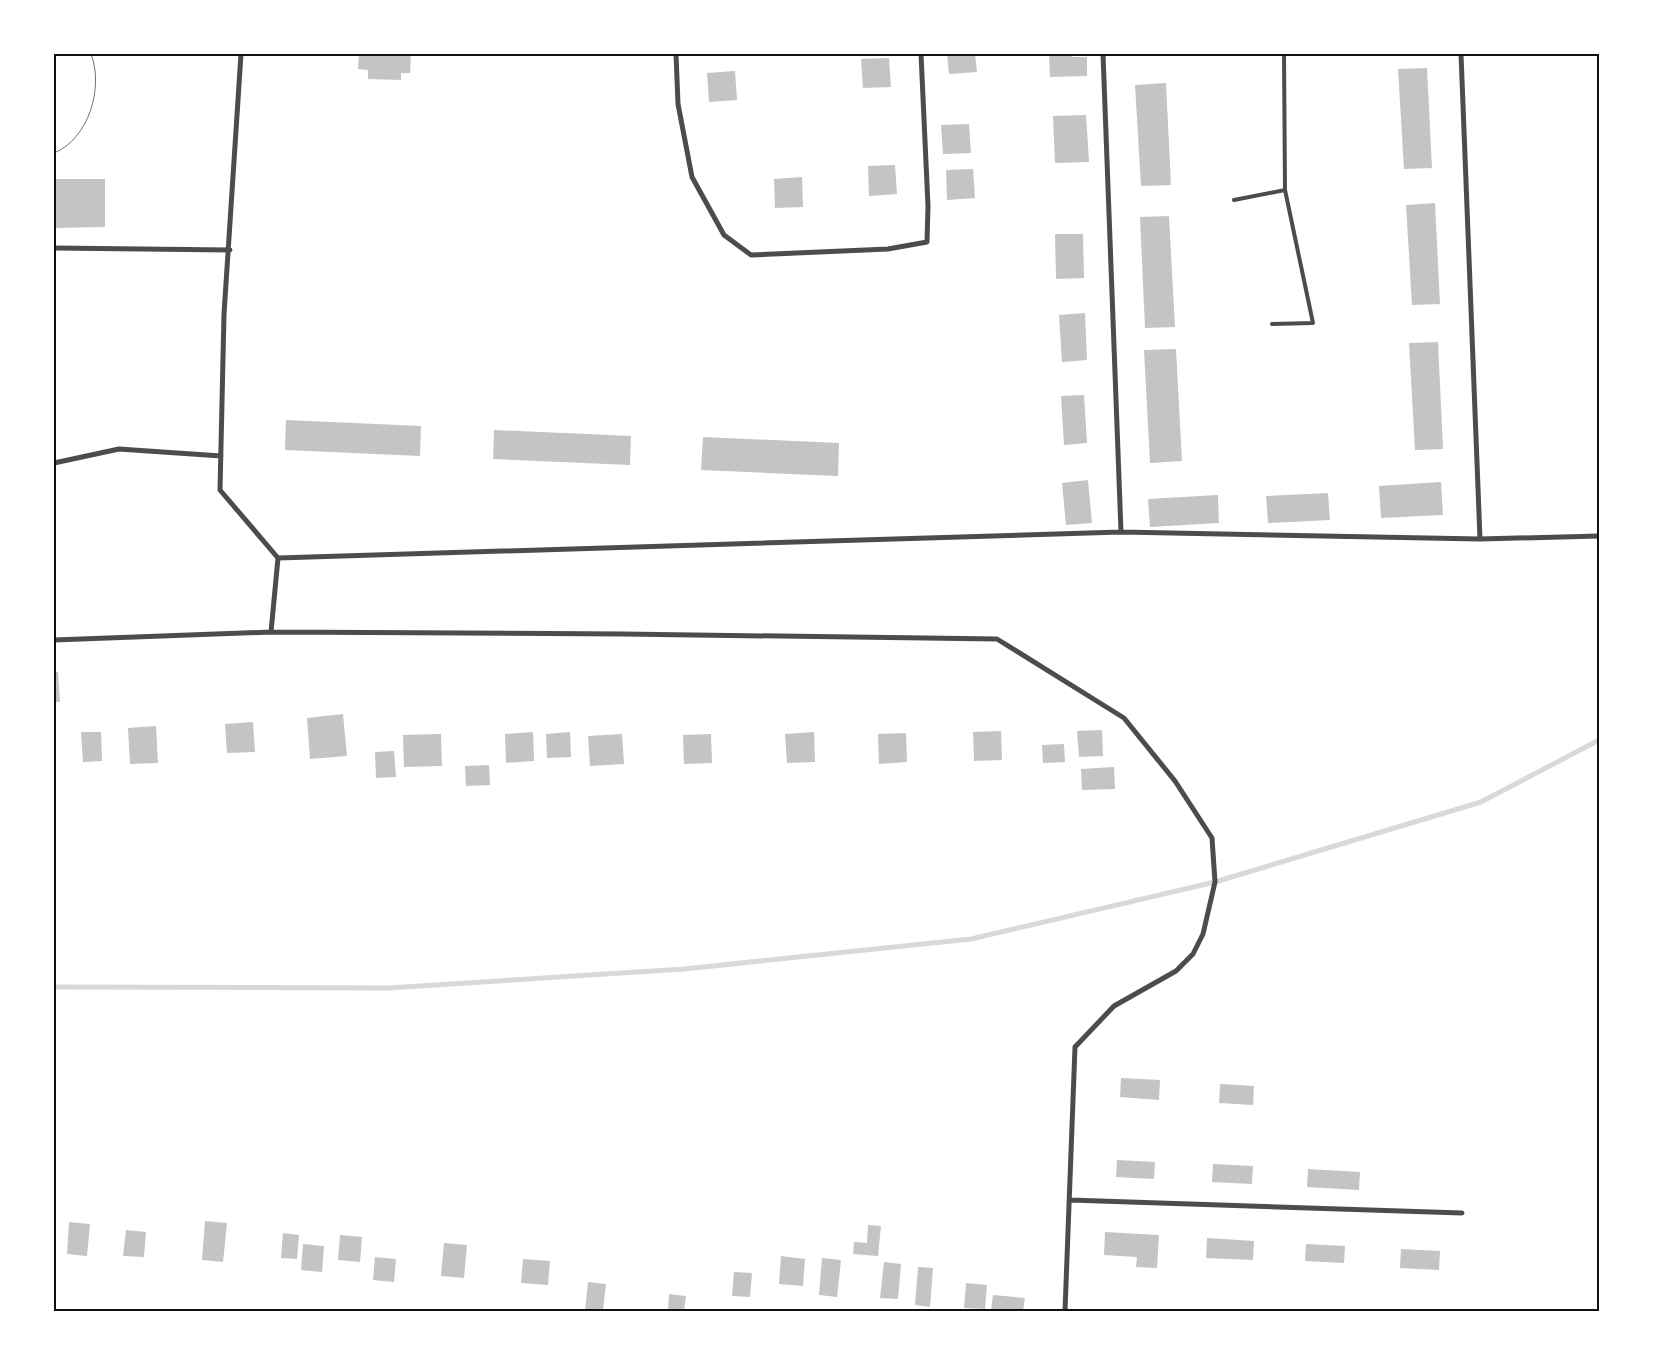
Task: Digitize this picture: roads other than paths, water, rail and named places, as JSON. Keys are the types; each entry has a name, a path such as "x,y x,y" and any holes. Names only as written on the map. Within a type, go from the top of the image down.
{"street":[{"path":"241,54 230,250 224,314 220,490 278,558 271,632"},
{"path":"676,54 678,104 692,177 724,235 750,255 888,249 927,242 928,206 921,54"},
{"path":"1103,54 1121,532"},
{"path":"1460,54 1480,538"},
{"path":"54,248 230,250"},
{"path":"54,463 118,449 221,456"},
{"path":"278,558 1121,532 1480,538 1599,536"},
{"path":"54,640 271,632 997,639 1124,718 1175,781 1212,838 1215,882 1204,934 1193,954 1176,971 1114,1006 1075,1047 1065,1311"},
{"path":"1070,1200 1462,1213"}],"lane":[{"path":"1272,324 1314,323 1285,190 1284,54"},
{"path":"1234,200 1285,190"}],"waterway":[{"path":"54,987 388,988 684,969 971,939 1215,882 1481,802 1599,740"}],"tram line":[{"path":"54,153 66,146 76,136 85,124 90,111 96,81 95,67 91,54"}]}
